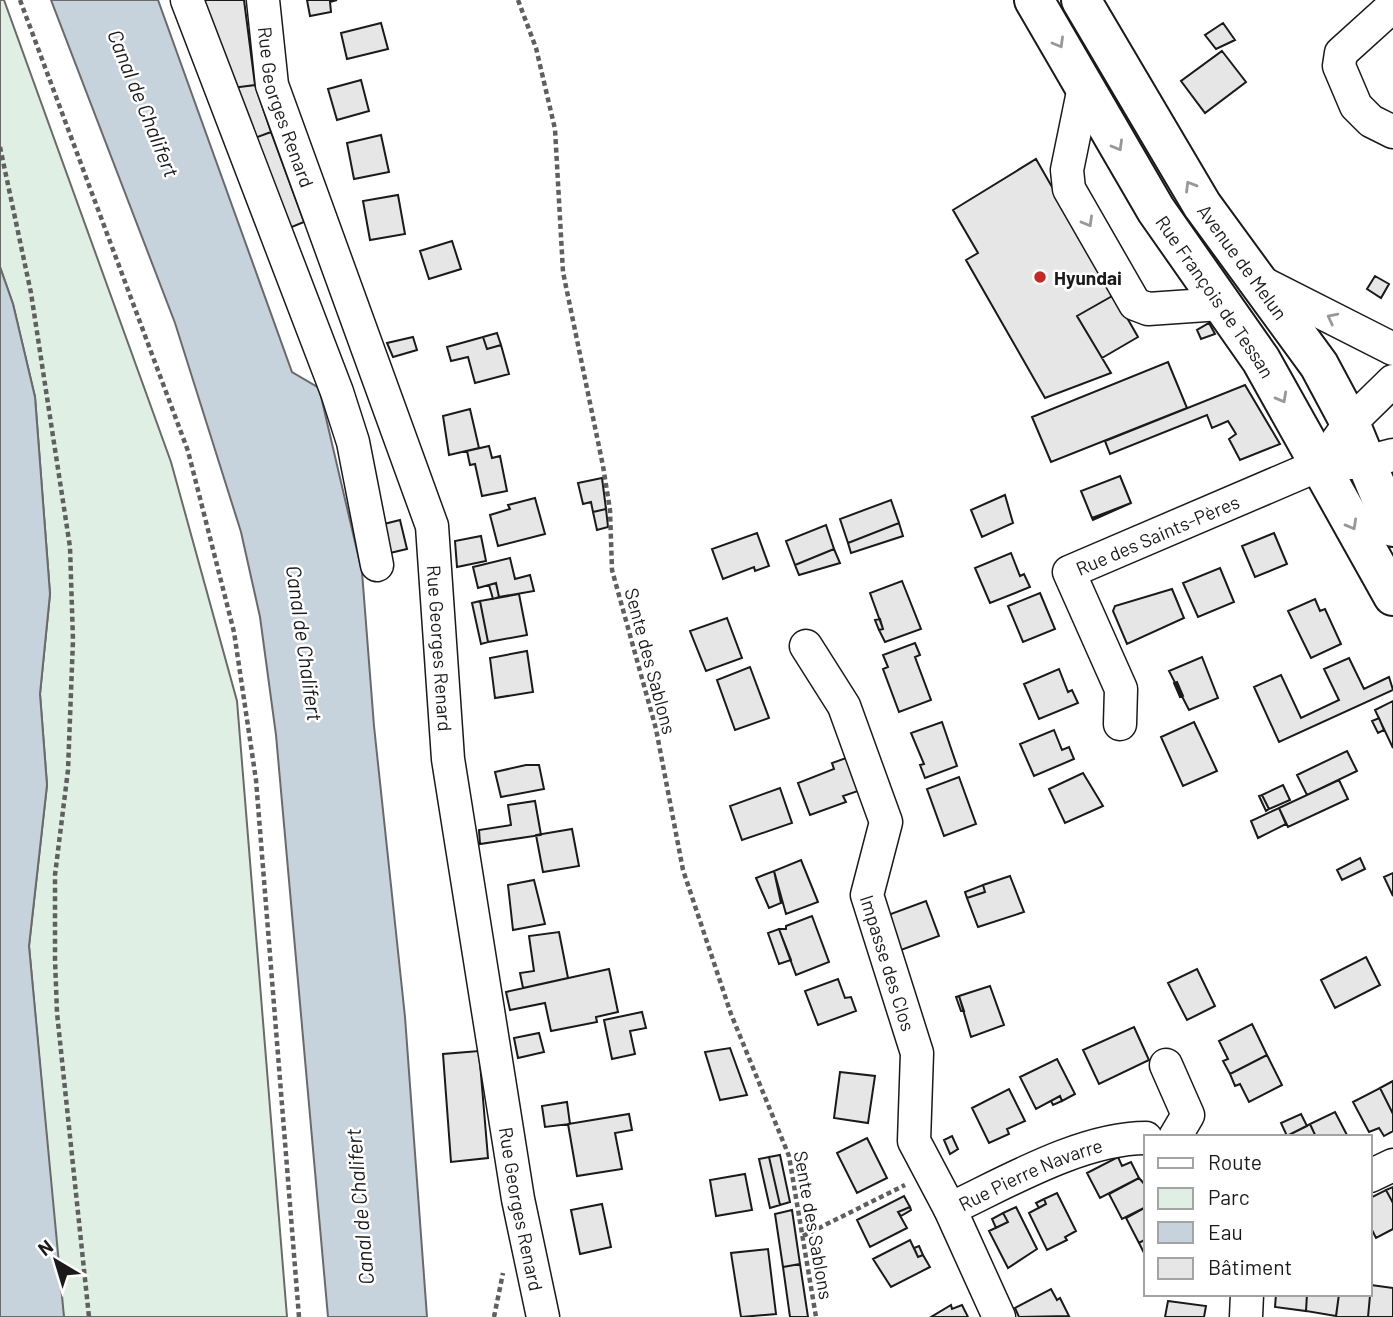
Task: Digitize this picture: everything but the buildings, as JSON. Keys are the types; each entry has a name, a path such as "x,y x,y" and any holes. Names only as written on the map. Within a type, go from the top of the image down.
{"main road":[{"name":"Rue François de Tessan","path":"1034,0 1156,210 1261,360 1393,596"},
{"name":"Avenue de Melun","path":"1081,0 1202,205 1319,365 1350,423 1380,458 1393,527"}],"street":[{"path":"187,0 305,304 353,442 377,565"},
{"name":"Rue Georges Renard","path":"263,0 272,85 432,526 448,759 518,1199 543,1317"},
{"path":"1393,6 1341,54 1339,66 1356,106 1371,121 1393,132"},
{"path":"1084,87 1067,170 1069,189 1135,304 1148,309 1222,304"},
{"path":"1259,281 1393,349"},
{"path":"305,304 354,306"},
{"path":"1319,465 1350,423 1393,381"},
{"path":"1319,465 1380,458"},
{"name":"Rue des Saints-Pères","path":"1120,724 1121,689 1069,572 1319,465"},
{"name":"Impasse des Clos","path":"806,646 844,706 886,822 867,895 916,1052 914,1141 950,1209"},
{"path":"1166,1065 1188,1115 1176,1135"},
{"name":"Rue Pierre Navarre","path":"999,1317 950,1209 1082,1150 1114,1140 1144,1138"},
{"path":"1372,1175 1393,1165"},
{"path":"1246,1317 1247,1296"}],"path":[{"path":"20,0 188,451 234,632 256,780 299,1317"},
{"name":"Sente des Sablons","path":"518,0 536,48 555,129 563,272 603,466 610,510 612,570 656,729 683,870 731,1014 789,1156 816,1317"},
{"path":"0,147 31,293 70,547 74,640 68,770 55,875 55,959 57,1013 89,1317"},
{"path":"803,1236 930,1173"}],"green space":[{"path":"0,0 4,0 171,462 237,701 287,1317 64,1317 62,1308 29,946 47,785 40,694 50,594 35,397 13,304 0,267"}],"water":[{"name":"Canal de Chalifert","path":"51,0 158,0 292,372 319,388 362,572 374,726 405,1017 427,1317 328,1317 276,735 260,617 241,532 175,323"},
{"path":"0,267 13,304 35,397 50,594 40,694 47,785 29,946 64,1317 0,1317"}],"place":[{"name":"Hyundai","path":"1040,277"}]}
